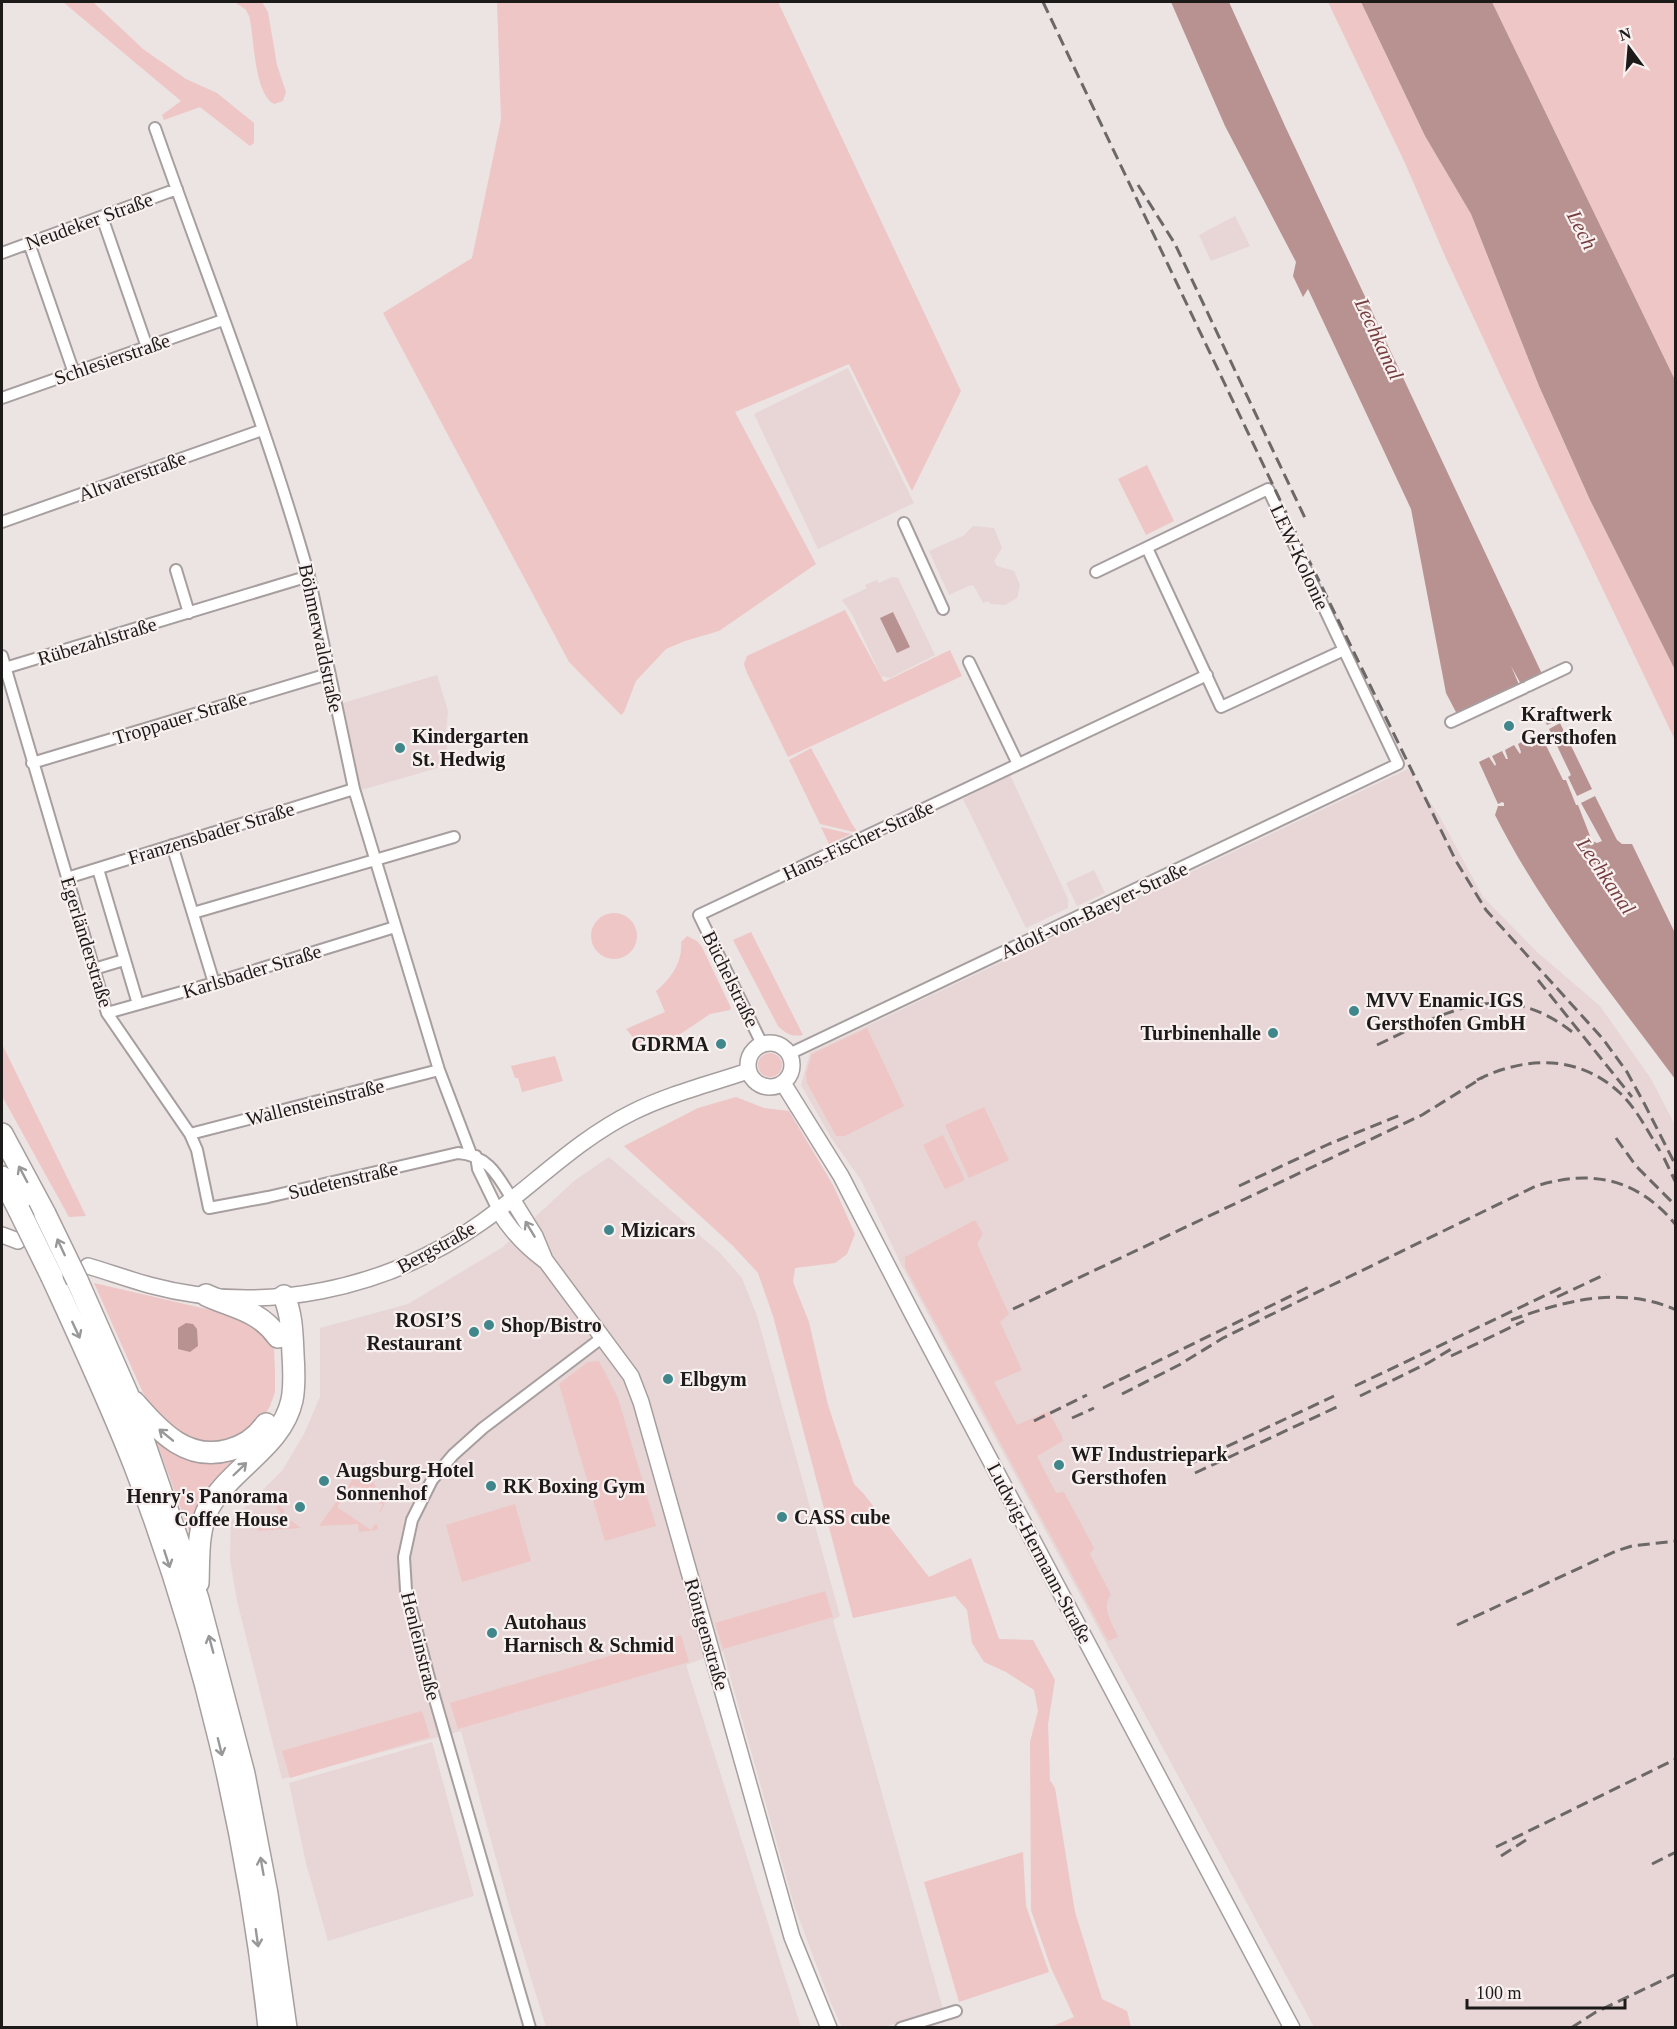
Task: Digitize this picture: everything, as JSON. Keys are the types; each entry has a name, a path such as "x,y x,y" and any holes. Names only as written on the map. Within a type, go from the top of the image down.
{"highway":[{"path":"2,1134 45,1214 82,1273 127,1393 198,1599 244,1774 267,1893 286,2028"},
{"path":"2,1177 91,1361 134,1464 186,1619 209,1704 236,1822 255,1925 269,2028"},
{"path":"206,1295 252,1313 266,1322 278,1337"},
{"path":"127,1393 155,1426 180,1446 206,1453 222,1452 238,1448 253,1439 263,1429 279,1398 282,1374 276,1318 284,1296"},
{"path":"198,1599 200,1534 208,1508 228,1481 274,1437 286,1419 292,1399 294,1377 291,1317 284,1296"}],"street":[{"name":"Böhmerwaldstraße","path":"155,128 262,430 309,576 354,789 439,1071 474,1155"},
{"name":"Neudeker Straße","path":"2,253 177,189"},
{"path":"102,217 147,347"},
{"path":"29,243 74,373"},
{"name":"Schlesierstraße","path":"2,398 223,320"},
{"name":"Altvaterstraße","path":"2,522 262,430"},
{"name":"LEW-Kolonie","path":"1096,572 1268,489 1398,764"},
{"path":"904,523 943,609"},
{"path":"1147,548 1221,707 1344,650"},
{"path":"176,570 189,613"},
{"name":"Rübezahlstraße","path":"5,668 309,576"},
{"name":"Egerländerstraße","path":"2,656 107,1013 190,1134 197,1150 209,1208"},
{"path":"969,662 1018,764"},
{"path":"1451,722 1566,668"},
{"name":"Troppauer Straße","path":"32,763 328,674"},
{"name":"Hans-Fischer-Straße","path":"699,915 1207,675"},
{"name":"Adolf-von-Baeyer-Straße","path":"789,1054 1398,764"},
{"name":"Franzensbader Straße","path":"67,878 354,789"},
{"path":"193,913 454,837"},
{"path":"172,845 214,983"},
{"path":"98,869 138,1004"},
{"name":"Büchelstraße","path":"699,915 762,1044"},
{"name":"Karlsbader Straße","path":"107,1013 214,983 395,927"},
{"path":"94,969 124,960"},
{"path":"762,1044 781,1045 789,1054 792,1063 791,1071 783,1083 777,1086 762,1086 748,1071 747,1062 750,1055 762,1044"},
{"name":"Wallensteinstraße","path":"190,1134 439,1071"},
{"name":"Bergstraße","path":"82,1273 206,1295 243,1297 284,1296 322,1291 391,1272 424,1258 458,1238 498,1210 573,1150 633,1112 660,1100 748,1071"},
{"name":"Ludwig-Hermann-Straße","path":"783,1083 841,1176 918,1326 1292,2028"},
{"name":"Sudetenstraße","path":"209,1208 268,1197 458,1153 474,1155"},
{"path":"474,1155 487,1163 512,1199"},
{"path":"474,1155 478,1169 498,1210"},
{"name":"Röntgenstraße","path":"512,1199 535,1236 545,1260 631,1376 642,1402 792,1937 829,2028"},
{"name":"Röntgenstraße","path":"498,1210 509,1228 525,1246 545,1260"},
{"path":"2,1235 18,1241"},
{"name":"Henleinstraße","path":"530,2028 432,1689 406,1590 404,1557 412,1520 432,1480 453,1455 483,1428 603,1337"},
{"path":"901,2028 956,2011"}],"shaded area":[{"path":"63,2 93,2 143,49 186,79 217,93 254,123 254,143 250,146 200,107 164,120 162,115 181,101"},
{"path":"235,2 262,2 268,12 277,65 286,92 283,101 274,104 267,98 262,88 258,77 249,16 246,10"},
{"path":"497,2 778,2 961,391 912,491 849,364 735,412 816,564 719,631 666,649 636,681 621,715 569,662 383,313 472,258 501,120"},
{"path":"1328,2 1361,2 1425,136 1471,214 1539,386 1590,500 1675,670 1675,740 1503,381 1405,163"},
{"path":"1492,2 1675,2 1675,380"},
{"path":"1235,216 1250,246 1211,261 1199,235"},
{"path":"848,368 914,503 818,549 754,414"},
{"path":"1147,465 1174,521 1146,535 1118,479"},
{"path":"973,526 994,528 1002,548 994,561 997,566 1014,571 1020,585 1017,598 1005,605 991,604 987,601 983,603 974,586 971,585 949,595 929,551 963,536"},
{"path":"892,577 898,578 935,655 890,678 881,676 852,614 842,600 867,588 865,585 877,580 879,583"},
{"path":"845,610 884,682 950,650 962,676 788,757 747,673 744,664 747,656"},
{"name":"Kindergarten St. Hedwig","path":"437,675 448,711 446,732 448,765 361,790 343,703"},
{"path":"811,748 857,831 820,824 789,760"},
{"path":"1408,769 1440,817 1483,897 1537,952 1600,1006 1651,1079 1675,1125 1675,2027 1314,2027 901,1264 861,1180 832,1139 801,1085 810,1053"},
{"path":"1010,775 1068,899 1068,908 1026,928 963,799"},
{"path":"821,827 851,834 829,844"},
{"path":"1094,870 1105,893 1077,906 1066,883"},
{"path":"614,913 630,920 637,936 630,952 614,959 598,952 591,936 598,920"},
{"path":"751,932 803,1035 789,1034 778,1026 733,940"},
{"path":"687,936 697,941 702,947 731,1008 710,1014 654,1052 645,1052 626,1029 665,1012 656,991 675,969 680,956 681,942"},
{"path":"867,1028 904,1106 845,1136 836,1136 807,1083 806,1073 812,1054"},
{"path":"2,1044 86,1216 69,1217 2,1096"},
{"path":"770,1053 779,1056 782,1065 779,1074 770,1077 761,1074 758,1065 761,1056"},
{"path":"555,1056 563,1081 522,1092 511,1066"},
{"path":"736,1097 764,1108 789,1111 833,1185 855,1234 847,1254 835,1263 795,1268 793,1282 809,1322 828,1405 854,1484 929,1577 971,1558 999,1639 1033,1640 1055,1680 1048,1724 1050,1780 1055,1788 1075,1912 1102,1999 1127,2011 1131,2027 1051,2027 1074,2017 1051,1968 1031,1910 1030,1742 1038,1711 1034,1690 1006,1672 984,1662 972,1643 967,1610 955,1596 853,1618 773,1316 758,1273 733,1246 624,1146 698,1108"},
{"path":"984,1107 1009,1160 969,1178 945,1125"},
{"path":"943,1135 965,1180 945,1189 923,1145"},
{"path":"609,1157 719,1252 742,1278 757,1316 840,1616 833,1620 943,2009 884,2027 842,2027 795,1908 723,1651 686,1665 801,2027 546,2027 511,1913 461,1731 282,1779 237,1601 230,1560 231,1521 282,1471 304,1434 320,1397 320,1328 408,1304 503,1247 574,1181"},
{"path":"975,1220 983,1234 977,1244 1009,1314 1000,1322 1022,1370 994,1382 1017,1425 1048,1411 1062,1436 1063,1441 1037,1456 1056,1493 1064,1492 1094,1548 1090,1554 1111,1595 1107,1610 1118,1637 1108,1641 905,1267 905,1257"},
{"path":"94,1283 245,1318 269,1334 274,1349 275,1392 270,1406 255,1428 222,1445 192,1443 152,1409"},
{"path":"599,1361 618,1398 656,1526 605,1541 559,1384 588,1362"},
{"path":"288,1400 193,1542 153,1432 177,1449 256,1442"},
{"path":"365,1462 381,1499 389,1496 380,1513 383,1505 353,1485 348,1491 345,1490"},
{"path":"339,1498 342,1500 337,1507 371,1530 376,1523 378,1528 376,1530 359,1532 358,1524 319,1526"},
{"path":"515,1504 531,1561 462,1582 446,1525"},
{"path":"279,1505 285,1511 282,1514 301,1528 257,1531 263,1521 269,1526 281,1513 276,1507"},
{"path":"825,1591 833,1617 723,1649 715,1623"},
{"path":"681,1635 689,1662 458,1729 450,1703"},
{"path":"422,1711 430,1737 290,1778 282,1751"},
{"path":"432,1742 474,1896 328,1941 306,1863 289,1783"},
{"path":"1023,1852 1026,1906 1049,1972 959,2002 924,1882"}],"water":[{"name":"Lechkanal","path":"1171,2 1229,2 1543,676 1522,686 1511,666 1520,687 1487,699 1458,716 1446,693 1411,509 1308,289 1303,297 1293,276 1296,262 1225,126"},
{"name":"Lech","path":"1361,2 1492,2 1675,380 1675,670 1590,500 1539,386 1471,214 1425,136"},
{"path":"893,612 910,647 897,653 880,618"},
{"path":"1553,708 1559,720 1547,725 1542,714"},
{"path":"1560,723 1592,789 1577,796 1568,777 1571,775 1549,729"},
{"name":"Lechkanal","path":"1540,733 1563,780 1566,780 1592,841 1597,843 1602,841 1581,803 1595,796 1617,840 1622,844 1632,844 1675,933 1675,1079 1556,918 1495,815 1498,806 1504,806 1504,803 1498,804 1479,762 1489,757 1495,766 1492,756 1502,751 1508,759 1505,750 1514,745 1520,754 1518,744 1527,739 1533,747 1530,738"},
{"path":"186,1323 193,1324 197,1329 198,1346 190,1352 178,1349 178,1328"}],"railway":[{"path":"1043,2 1300,542 1456,861 1486,910 1603,1039 1627,1072 1676,1166"},
{"path":"1138,185 1175,244 1305,518"},
{"path":"1538,980 1632,1097"},
{"path":"1377,1045 1453,1011 1476,1005 1500,1003 1525,1007 1550,1017 1576,1035"},
{"path":"1477,1080 1514,1066 1532,1063 1569,1065 1587,1071 1604,1080 1626,1099 1660,1151"},
{"path":"1013,1309 1422,1115 1485,1076"},
{"path":"1239,1186 1329,1144 1403,1114"},
{"path":"1616,1138 1636,1166 1676,1206"},
{"path":"1664,1158 1676,1183"},
{"path":"1122,1394 1179,1365 1223,1338 1536,1186 1576,1178 1595,1178 1612,1182 1646,1197 1676,1225"},
{"path":"1557,1297 1606,1274"},
{"path":"1355,1386 1565,1286"},
{"path":"1103,1388 1309,1287"},
{"path":"1511,1320 1551,1307 1593,1298 1634,1298 1655,1302 1676,1310"},
{"path":"1451,1356 1524,1321"},
{"path":"1360,1396 1428,1363 1453,1348"},
{"path":"1034,1421 1087,1395"},
{"path":"1194,1462 1334,1396"},
{"path":"1195,1473 1339,1406"},
{"path":"1072,1418 1094,1408"},
{"path":"1457,1625 1616,1551 1632,1546 1676,1541"},
{"path":"1496,1847 1676,1759"},
{"path":"1501,1856 1526,1840"},
{"path":"1652,1864 1676,1852"},
{"path":"1571,2028 1596,2012 1676,1974"}],"place":[{"name":"Kraftwerk Gersthofen","path":"1509,726"},
{"name":"Kindergarten St. Hedwig","path":"400,748"},
{"name":"MVV Enamic IGS Gersthofen GmbH","path":"1354,1011"},
{"name":"Turbinenhalle","path":"1273,1033"},
{"name":"GDRMA","path":"721,1044"},
{"name":"Mizicars","path":"609,1230"},
{"name":"Shop/Bistro","path":"489,1325"},
{"name":"ROSI’S Restaurant","path":"474,1332"},
{"name":"Elbgym","path":"668,1379"},
{"name":"WF Industriepark Gersthofen","path":"1059,1465"},
{"name":"Augsburg-Hotel Sonnenhof","path":"324,1481"},
{"name":"RK Boxing Gym","path":"491,1486"},
{"name":"Henry's Panorama Coffee House","path":"300,1507"},
{"name":"CASS cube","path":"782,1517"},
{"name":"Autohaus Harnisch & Schmid","path":"492,1633"}]}
